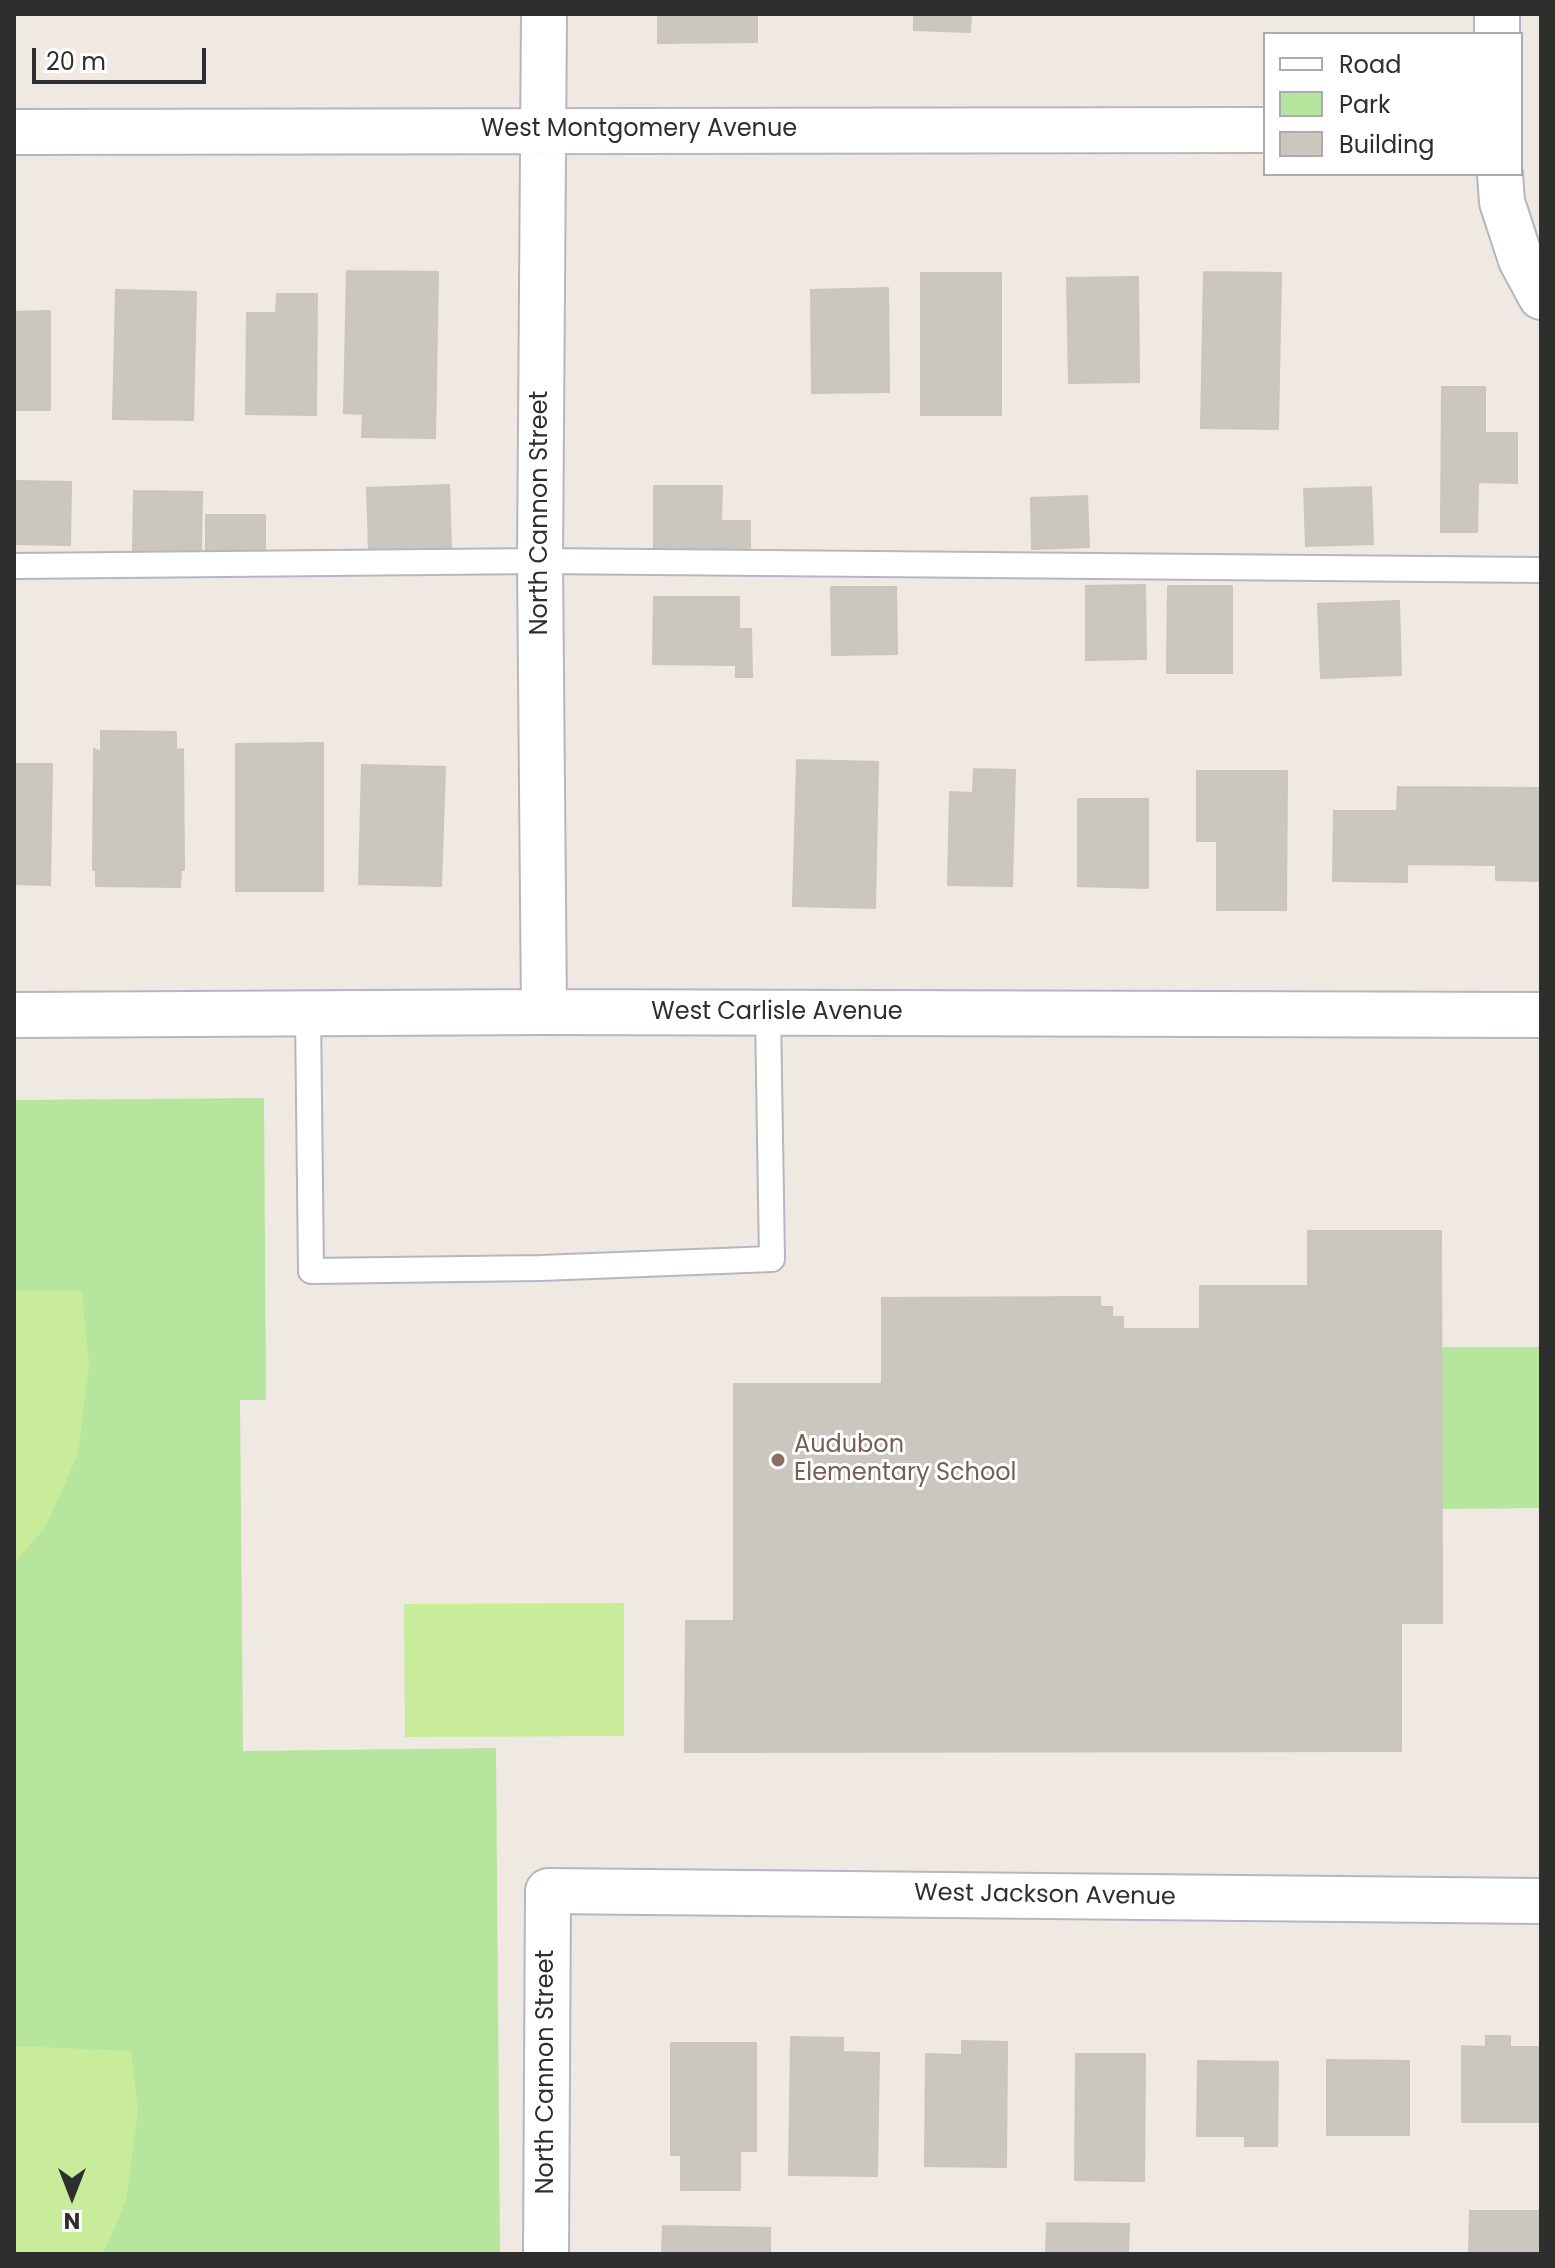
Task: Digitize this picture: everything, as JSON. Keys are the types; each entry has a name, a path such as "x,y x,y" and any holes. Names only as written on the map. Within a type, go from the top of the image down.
{"street":[{"name":"North Cannon Street","path":"544,14 540,561 544,1012"},
{"name":"West Montgomery Avenue","path":"14,132 1263,130"},
{"path":"1500,176 1502,202 1521,260 1541,297"},
{"name":"West Carlisle Avenue","path":"14,1015 544,1012 1541,1015"},
{"name":"North Cannon Street","path":"546,2254 548,1891"},
{"name":"West Jackson Avenue","path":"548,1891 1541,1901"}],"lane":[{"path":"14,566 540,561 1541,570"},
{"path":"308,1014 311,1271 541,1268 772,1259 768,1014"}],"green space":[{"path":"264,1098 266,1400 240,1400 243,1751 496,1748 500,2254 14,2254 14,1100"},
{"path":"14,1290 82,1291 89,1365 78,1454 45,1528 14,1563"},
{"path":"1442,1347 1541,1347 1541,1508 1442,1509"},
{"path":"624,1603 624,1736 405,1737 404,1604"},
{"path":"14,2046 131,2051 138,2111 126,2201 103,2254 14,2254"}],"building":[{"path":"658,14 757,14 757,42 658,43"},
{"path":"914,14 971,14 970,32 914,30"},
{"path":"347,271 438,272 435,438 362,437 363,414 344,413"},
{"path":"1204,272 1281,273 1278,429 1201,428"},
{"path":"921,273 1001,273 1001,415 921,415"},
{"path":"1138,277 1139,382 1069,383 1067,278"},
{"path":"888,288 889,392 812,393 811,290"},
{"path":"116,290 196,292 193,420 113,419"},
{"path":"277,294 317,294 316,415 246,414 247,313 276,313"},
{"path":"50,311 50,410 14,410 14,312"},
{"path":"1442,387 1485,387 1485,433 1517,433 1517,483 1478,482 1477,532 1441,532"},
{"path":"14,481 71,482 70,545 14,544"},
{"path":"449,485 451,549 369,552 367,488"},
{"path":"654,486 722,486 721,521 750,521 750,549 654,548"},
{"path":"1371,487 1373,544 1306,546 1304,489"},
{"path":"134,491 202,492 201,552 133,551"},
{"path":"1087,496 1089,547 1032,549 1031,498"},
{"path":"206,515 265,515 265,552 206,551"},
{"path":"1145,585 1146,659 1086,660 1086,586"},
{"path":"1168,586 1232,586 1232,673 1167,673"},
{"path":"831,587 896,587 897,654 832,655"},
{"path":"654,597 739,597 739,629 751,629 752,677 736,677 736,665 653,664"},
{"path":"1399,601 1401,675 1321,678 1318,604"},
{"path":"101,731 176,732 176,750 183,749 184,870 181,870 180,887 96,886 96,870 93,870 94,749 101,752"},
{"path":"323,743 323,891 236,891 236,744"},
{"path":"797,760 878,762 875,908 793,906"},
{"path":"14,764 52,764 50,885 14,884"},
{"path":"362,765 445,767 441,886 359,884"},
{"path":"974,769 1015,770 1012,886 948,885 950,792 973,793"},
{"path":"1197,771 1287,771 1286,910 1217,910 1217,841 1197,841"},
{"path":"1398,787 1541,788 1541,881 1496,880 1496,865 1407,864 1407,882 1333,881 1334,811 1397,811"},
{"path":"1078,799 1148,799 1148,888 1078,886"},
{"path":"1308,1231 1441,1231 1442,1623 1401,1623 1401,1751 685,1752 686,1621 734,1621 734,1384 882,1384 882,1298 1100,1297 1100,1307 1112,1307 1112,1317 1123,1317 1123,1329 1200,1329 1200,1286 1308,1286"},
{"path":"1486,2036 1510,2036 1510,2047 1541,2047 1541,2122 1462,2122 1462,2046 1486,2047"},
{"path":"791,2037 843,2038 843,2052 879,2053 877,2176 789,2175"},
{"path":"962,2041 1007,2042 1006,2167 925,2166 926,2054 962,2055"},
{"path":"671,2043 756,2043 756,2151 740,2151 740,2190 681,2190 681,2155 671,2155"},
{"path":"1076,2054 1145,2054 1144,2181 1075,2180"},
{"path":"1327,2060 1409,2061 1409,2135 1327,2135"},
{"path":"1198,2061 1278,2062 1277,2146 1245,2146 1245,2136 1197,2136"},
{"path":"1470,2211 1541,2211 1541,2254 1469,2254"},
{"path":"1047,2223 1129,2224 1128,2254 1046,2254"},
{"path":"663,2226 770,2228 770,2254 662,2254"}],"place":[{"name":"Audubon Elementary School","path":"778,1460"}]}
